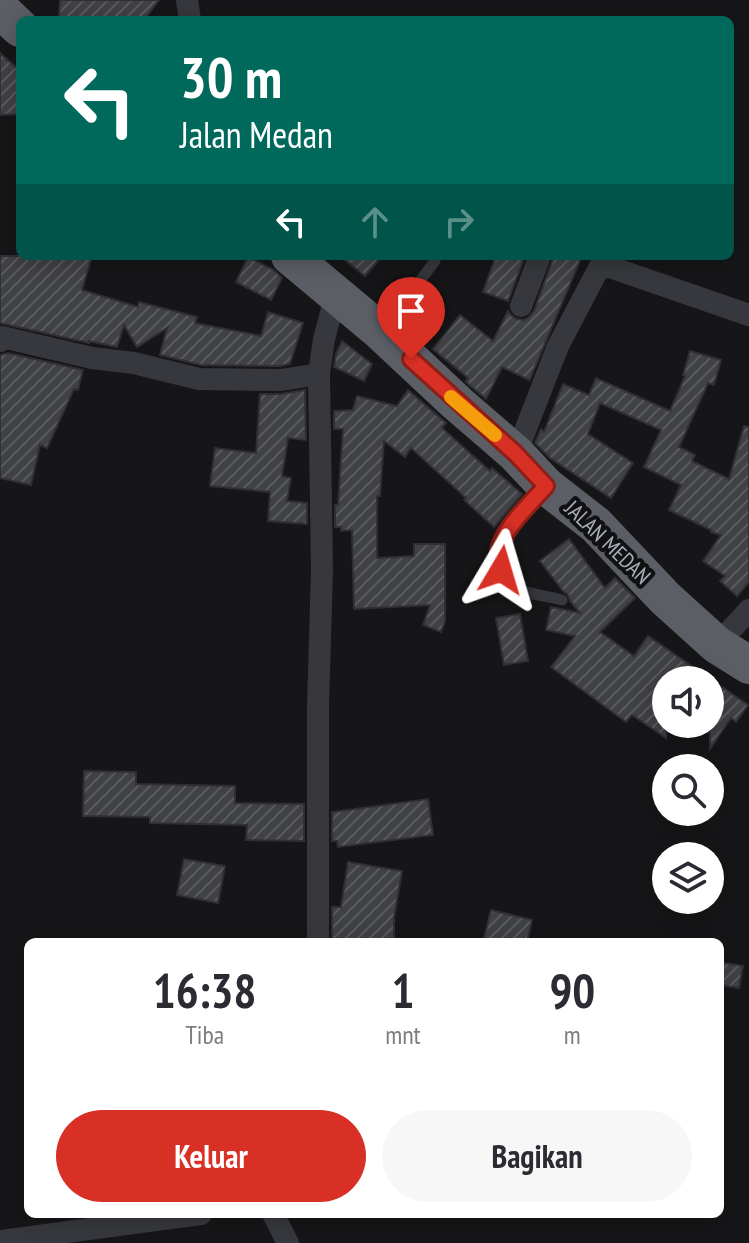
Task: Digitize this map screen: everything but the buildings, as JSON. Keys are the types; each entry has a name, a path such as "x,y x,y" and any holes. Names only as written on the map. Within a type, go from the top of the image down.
{"highway":[{"path":"0,9 16,24"},
{"name":"JALAN MEDAN","path":"295,260 381,332 516,454 546,486 596,525 665,598 717,645 749,665"}],"street":[{"path":"521,306 538,260"},
{"path":"593,260 749,315"},
{"path":"516,454 558,346 596,271 606,266"},
{"path":"318,938 318,706 322,570 319,374 336,294"},
{"path":"0,341 2,337 199,379 281,380 319,374"},
{"path":"717,645 749,610"},
{"path":"0,1241 171,1218"},
{"path":"275,1218 288,1243"}],"lane":[{"path":"381,332 435,260"},
{"path":"546,486 505,533 500,543 498,565 515,588 562,600"}],"slow traffic":[{"path":"451,397 495,435"}],"route":[{"path":"411,359 516,454 546,486 505,533 498,559 501,570"}]}
